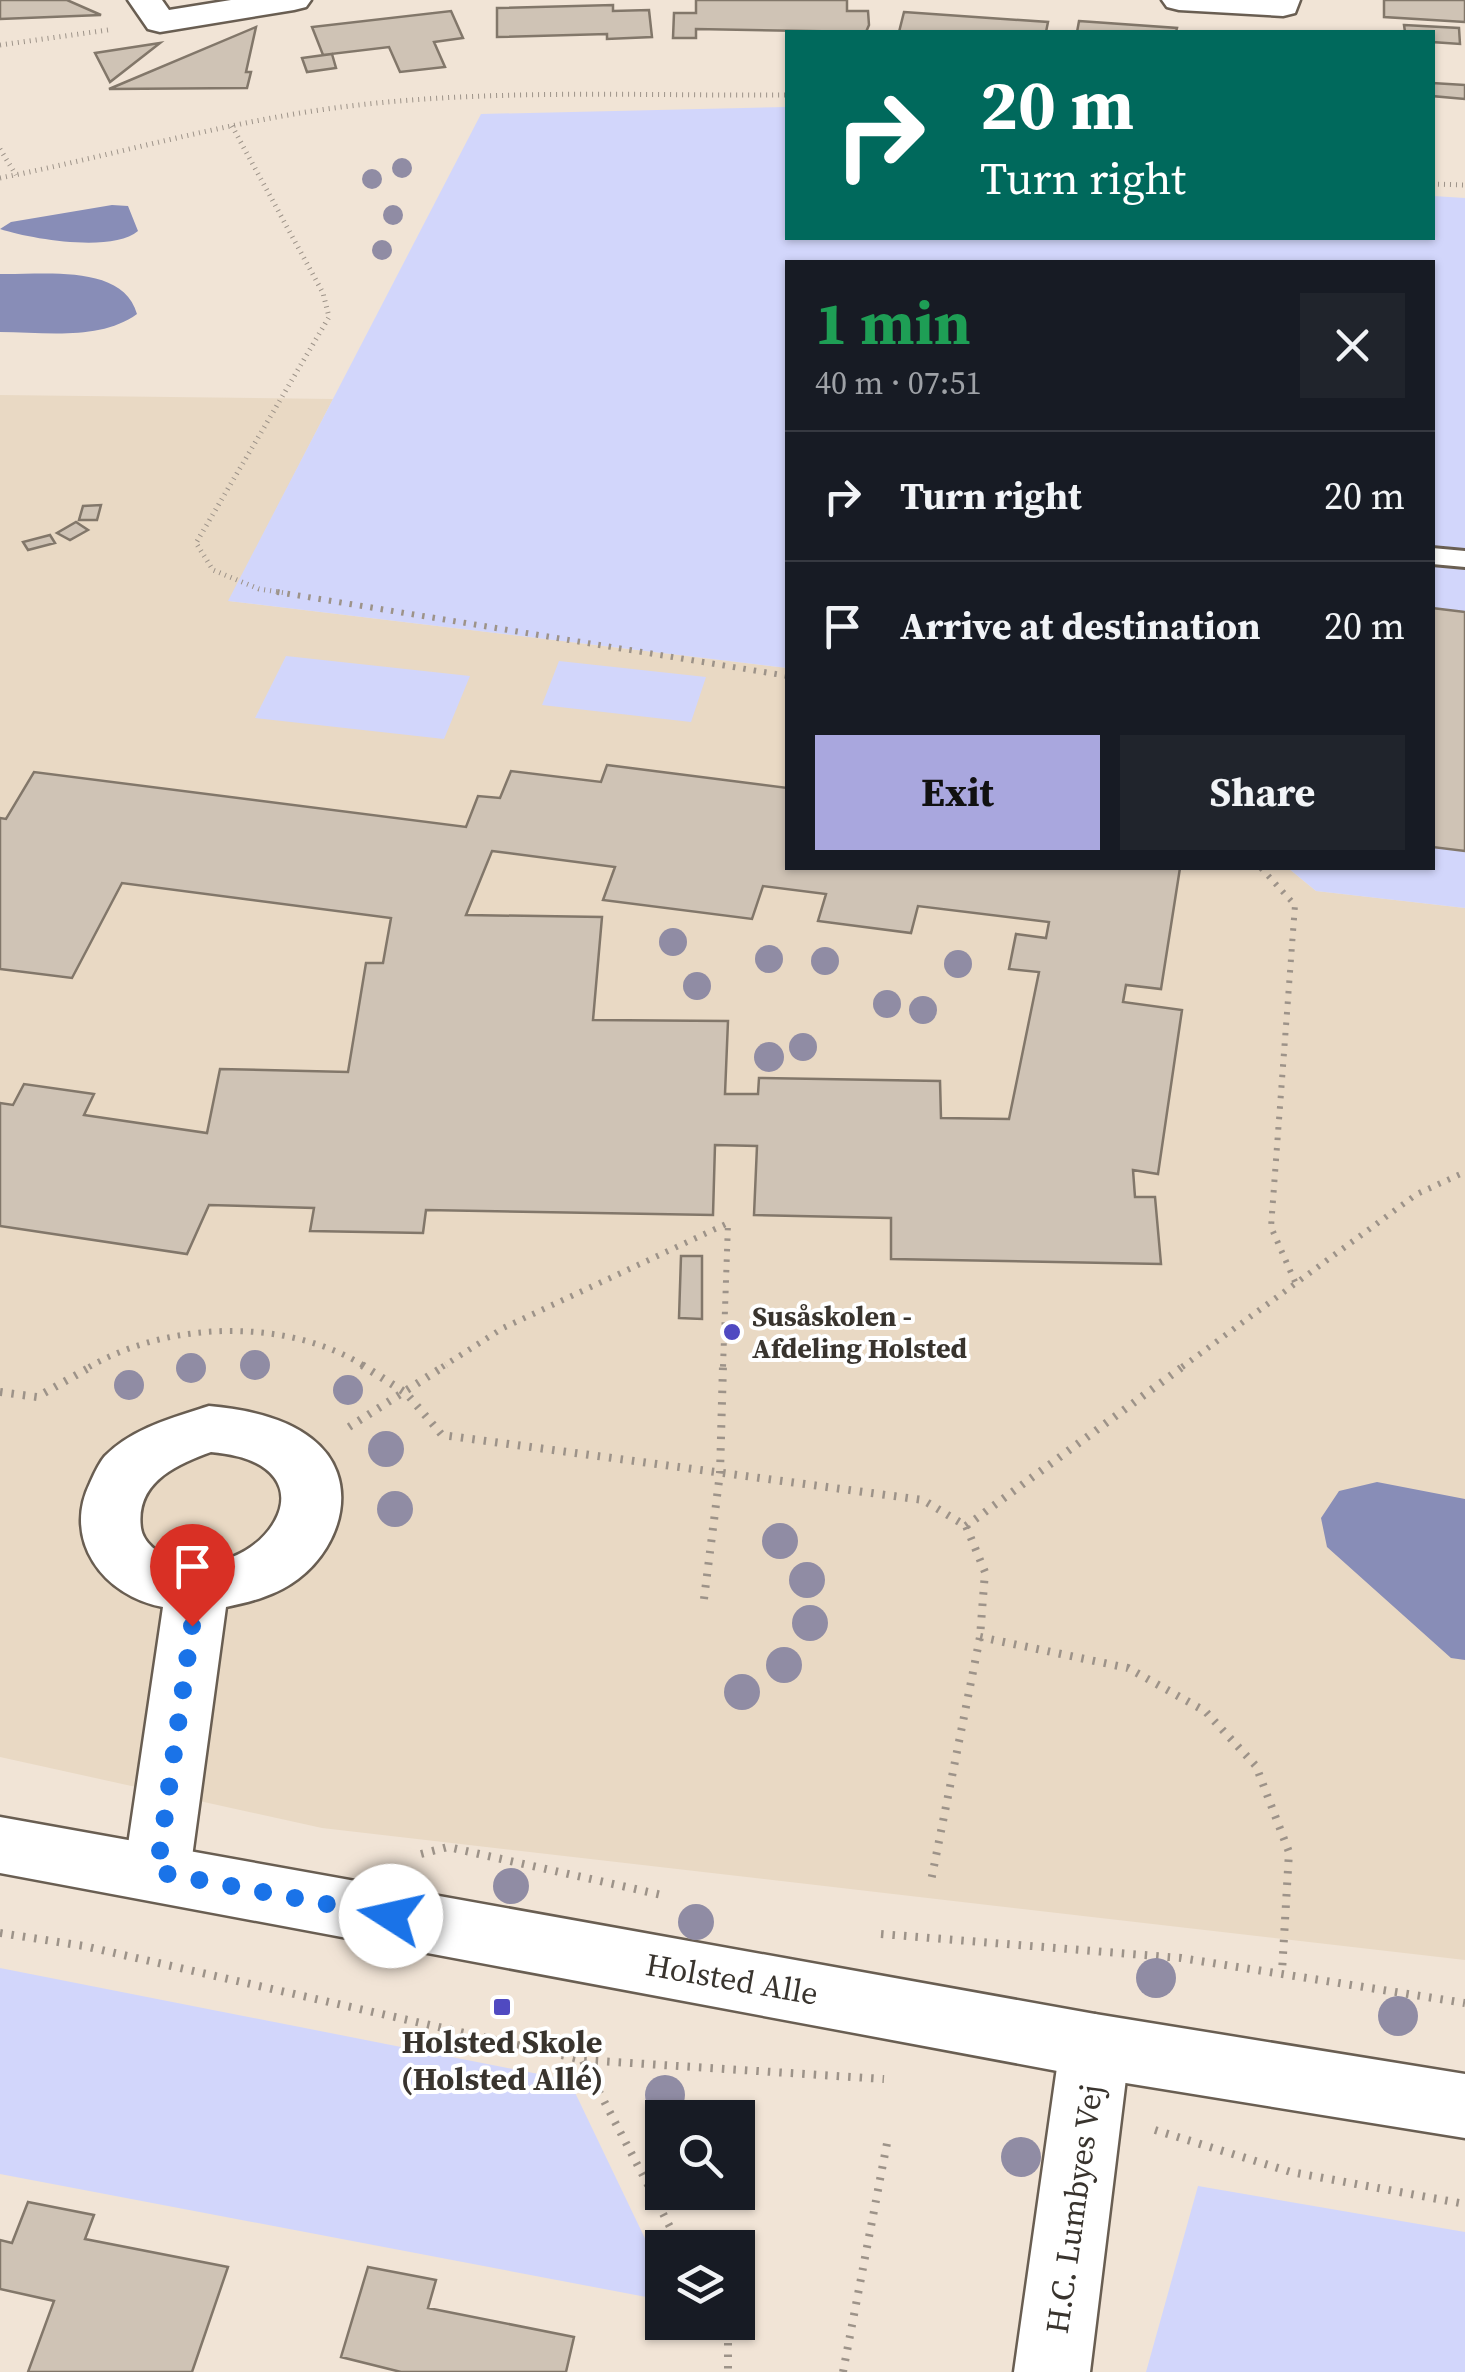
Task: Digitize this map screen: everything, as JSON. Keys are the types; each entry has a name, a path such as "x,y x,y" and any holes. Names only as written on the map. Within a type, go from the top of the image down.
{"street":[{"path":"152,11 294,0"},
{"path":"1179,0 1283,6 1284,0"},
{"path":"209,1430 242,1430 273,1440 296,1458 310,1481 312,1508 302,1535 284,1556 259,1574 229,1584 198,1588 164,1583 136,1571 116,1551 107,1527 108,1501 121,1475 144,1452 174,1437 209,1430"},
{"path":"157,1872 198,1588"},
{"name":"Holsted Alle","path":"0,1844 157,1872 1091,2078 1465,2106"},
{"name":"H.C. Lumbyes Vej","path":"1052,2372 1091,2078"}],"lane":[{"path":"1435,556 1465,559"}],"path":[{"path":"0,45 152,11"},
{"path":"0,178 232,126 334,108 433,99 785,95"},
{"path":"232,126 323,293 329,316 196,543 212,570 259,589 785,676"},
{"path":"0,149 16,175"},
{"path":"1435,184 1465,186"},
{"path":"1263,870 1295,905 1271,1227 1296,1284"},
{"path":"966,1526 1418,1194 1465,1172"},
{"path":"296,1458 406,1393 503,1328 728,1223 720,1473 704,1599"},
{"path":"0,1392 37,1398 98,1362 154,1338 232,1328 336,1348 406,1393 442,1434 923,1500 966,1526 985,1572 980,1637 930,1886"},
{"path":"980,1637 1128,1668 1205,1711 1256,1766 1289,1852 1282,1972"},
{"path":"416,1855 448,1847 669,1896"},
{"path":"0,1933 84,1946 583,2060 888,2080"},
{"path":"876,1933 952,1946 1140,1954 1282,1972 1465,2004"},
{"path":"583,2060 672,2230"},
{"path":"1091,2078 1291,2172 1465,2204"},
{"path":"843,2372 888,2138"},
{"path":"728,2340 728,2372"}],"shaded area":[{"path":"785,107 785,240 1435,240 1435,196 1465,198 1465,908 1316,891 1290,870 1435,870 1435,260 785,260 785,668 228,601 481,114"},
{"path":"112,205 128,206 138,231 126,238 91,243 50,240 0,229 11,222"},
{"path":"0,274 99,279 116,286 129,298 137,314 122,323 89,332 0,332"},
{"name":"Susåskolen - Afdeling Holsted","path":"0,395 333,399 229,601 785,668 785,870 1290,870 1316,891 1465,908 1465,1960 322,1828 0,1757"},
{"path":"286,656 470,676 444,739 255,718"},
{"path":"559,661 706,677 691,722 542,705"},
{"path":"1377,1482 1465,1499 1465,1660 1451,1658 1327,1547 1321,1518 1339,1491"},
{"path":"0,1968 569,2080 645,2239 645,2297 0,2174"},
{"path":"1198,2186 1465,2232 1465,2372 1146,2372"}],"building":[{"path":"0,0 67,0 101,15 0,19"},
{"path":"696,0 847,0 847,11 868,11 869,25 867,30 696,29 696,38 673,38 674,13 696,13"},
{"path":"1384,0 1465,0 1465,22 1384,17"},
{"path":"613,5 613,11 649,10 652,37 497,37 497,8"},
{"path":"451,11 463,38 434,42 445,67 400,72 389,47 323,55 312,27"},
{"path":"904,12 1048,22 1046,30 900,30"},
{"path":"1079,21 1177,28 1176,30 1077,30"},
{"path":"1404,25 1459,28 1460,44 1435,42 1435,30 1405,30"},
{"path":"256,27 246,72 251,72 247,88 109,89"},
{"path":"160,43 110,82 95,53"},
{"path":"332,54 336,68 307,72 302,58"},
{"path":"1435,83 1465,85 1465,99 1435,96"},
{"path":"101,505 97,520 79,520 83,506"},
{"path":"76,522 88,530 70,540 57,533"},
{"path":"50,535 55,543 28,550 23,542"},
{"path":"1435,608 1465,612 1465,851 1435,847"},
{"path":"607,765 785,788 785,870 1180,870 1161,989 1126,985 1123,1002 1182,1010 1158,1174 1133,1170 1135,1197 1155,1197 1161,1264 891,1259 891,1218 754,1215 757,1146 715,1145 713,1215 426,1210 423,1233 310,1231 314,1208 209,1205 187,1254 0,1226 0,1103 13,1105 24,1084 94,1094 84,1115 207,1133 220,1069 348,1072 366,963 383,963 391,918 122,883 72,978 0,969 0,818 6,819 34,772 466,827 478,796 500,798 511,771 601,782","holes":["492,851 615,867 603,900 752,919 763,886 826,894 818,921 911,933 918,906 1049,922 1046,938 1016,934 1009,969 1039,972 1009,1119 941,1118 940,1081 759,1078 758,1094 725,1094 728,1021 593,1020 602,917 466,915"]},
{"path":"681,1256 702,1256 702,1319 679,1318"},
{"path":"28,2202 94,2215 85,2239 228,2267 192,2372 28,2372 54,2301 0,2289 0,2240 12,2243"},
{"path":"368,2267 436,2280 428,2308 574,2337 566,2372 401,2372 341,2357"}],"place":[{"name":"Susåskolen - Afdeling Holsted","path":"732,1332"},
{"name":"Holsted Skole (Holsted Allé)","path":"502,2007"}],"route":[{"path":"192,1626 157,1872 391,1916"}]}
